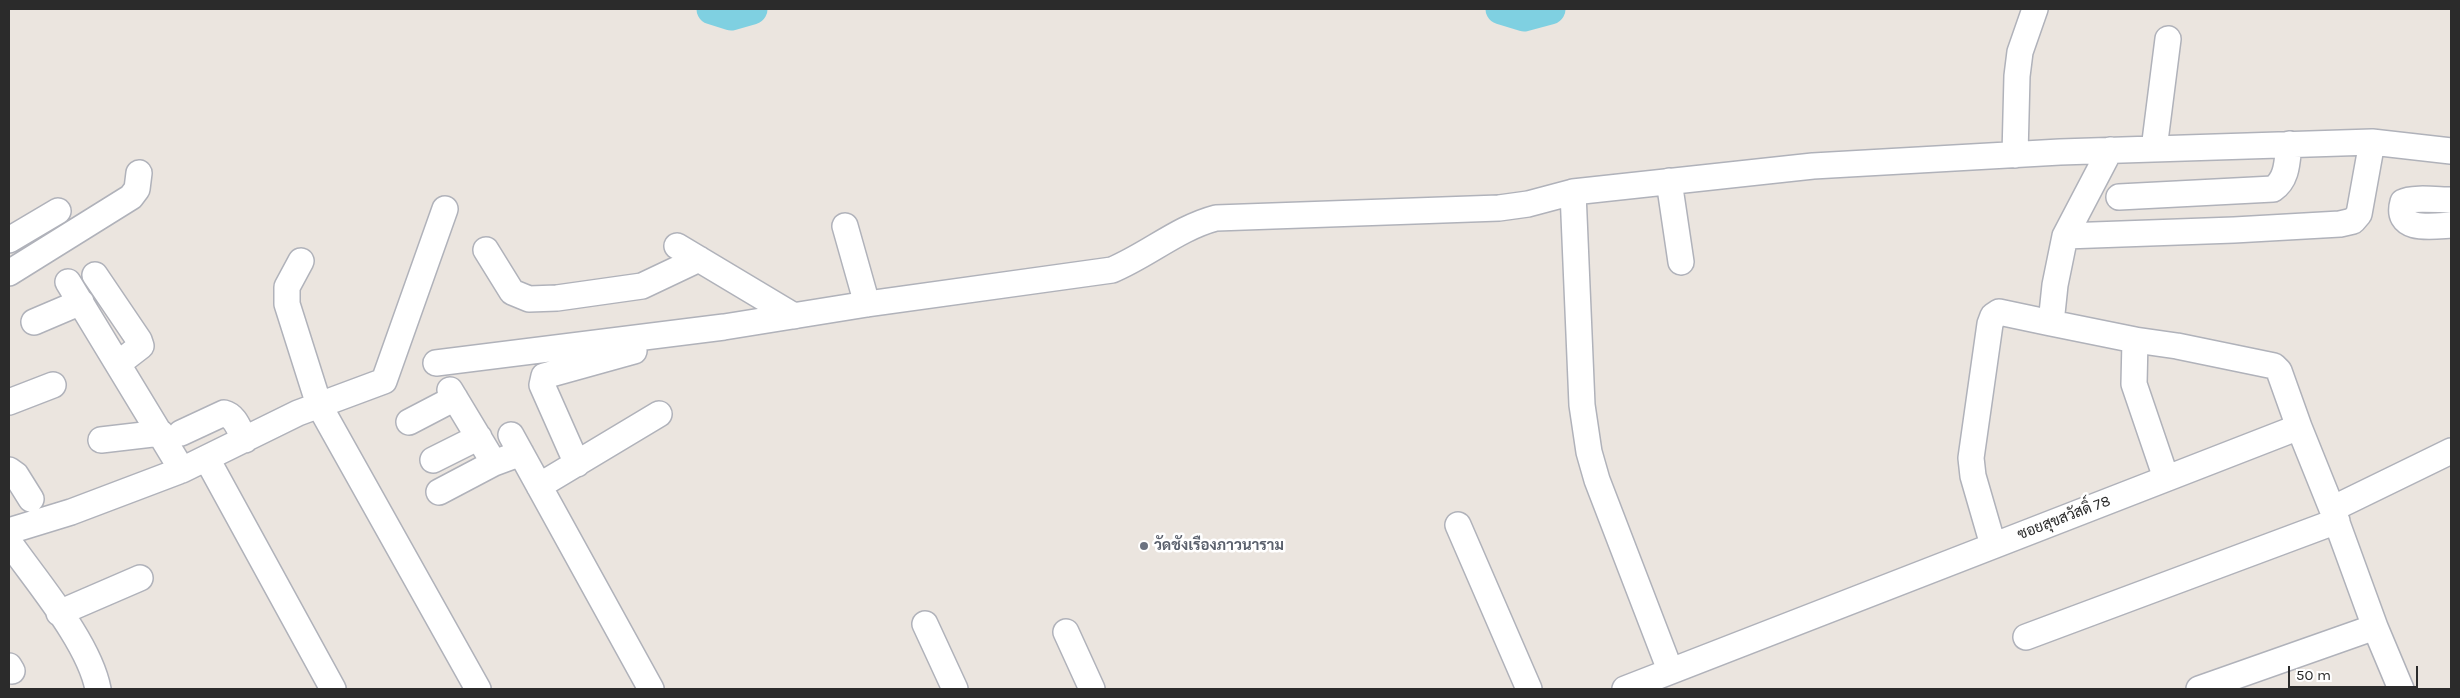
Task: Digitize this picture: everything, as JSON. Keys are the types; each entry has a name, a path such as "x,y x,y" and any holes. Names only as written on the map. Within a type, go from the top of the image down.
{"street":[{"path":"2015,154 2020,52 2035,9"},
{"path":"2154,149 2168,40"},
{"path":"2065,236 2234,230 2340,224 2353,221 2359,214 2372,142"},
{"path":"436,363 794,316 1112,270 1128,264 1194,224 1216,218 1499,208 1528,204 1573,192 1669,181 1813,166 2015,154 2372,142 2451,151"},
{"path":"2119,197 2273,188 2280,184 2284,174 2289,144"},
{"path":"2051,323 2055,285 2065,236 2110,150"},
{"path":"9,273 131,197 137,189 139,173"},
{"path":"1669,181 1681,262"},
{"path":"1573,192 1582,405 1589,452 1597,480 1670,670"},
{"path":"2451,200 2429,201 2408,199 2403,202 2402,207 2406,221 2412,225 2421,227 2451,225"},
{"path":"9,532 71,512 182,470 320,405 384,381 445,209"},
{"path":"9,240 58,211"},
{"path":"846,226 867,304"},
{"path":"677,246 794,316"},
{"path":"486,250 512,292 529,299 557,298 642,286 699,259"},
{"path":"301,261 287,287 287,304 320,405 478,689"},
{"path":"95,275 139,340 141,346 119,363"},
{"path":"34,322 74,292 119,363 171,433 182,470"},
{"path":"1993,545 1973,476 1970,458 1992,316 1999,312 2274,366 2279,371 2375,627 2401,689"},
{"path":"2135,340 2134,384 2166,478"},
{"path":"577,464 542,386 544,376 634,351"},
{"path":"9,402 53,385"},
{"path":"410,422 452,394 494,463"},
{"path":"102,440 171,433 224,413 230,414 234,419 245,440"},
{"path":"539,486 659,414"},
{"name":"ซอยสุขสวัสดิ์ 78","path":"1625,689 2299,427"},
{"path":"433,460 478,437"},
{"path":"439,492 494,463 516,444 651,689"},
{"path":"2026,638 2334,515 2451,451"},
{"path":"207,459 333,689"},
{"path":"9,470 16,475 30,499"},
{"path":"1458,525 1529,689"},
{"path":"9,542 84,651 95,676 98,689"},
{"path":"59,613 140,578"},
{"path":"925,624 955,689"},
{"path":"2199,689 2375,627"},
{"path":"1066,632 1092,689"}],"waterway":[{"path":"712,9 731,15 752,9"},
{"path":"1501,9 1524,16 1550,9"}],"place":[{"name":"วัดชังเรืองภาวนาราม","path":"1144,546"}]}
